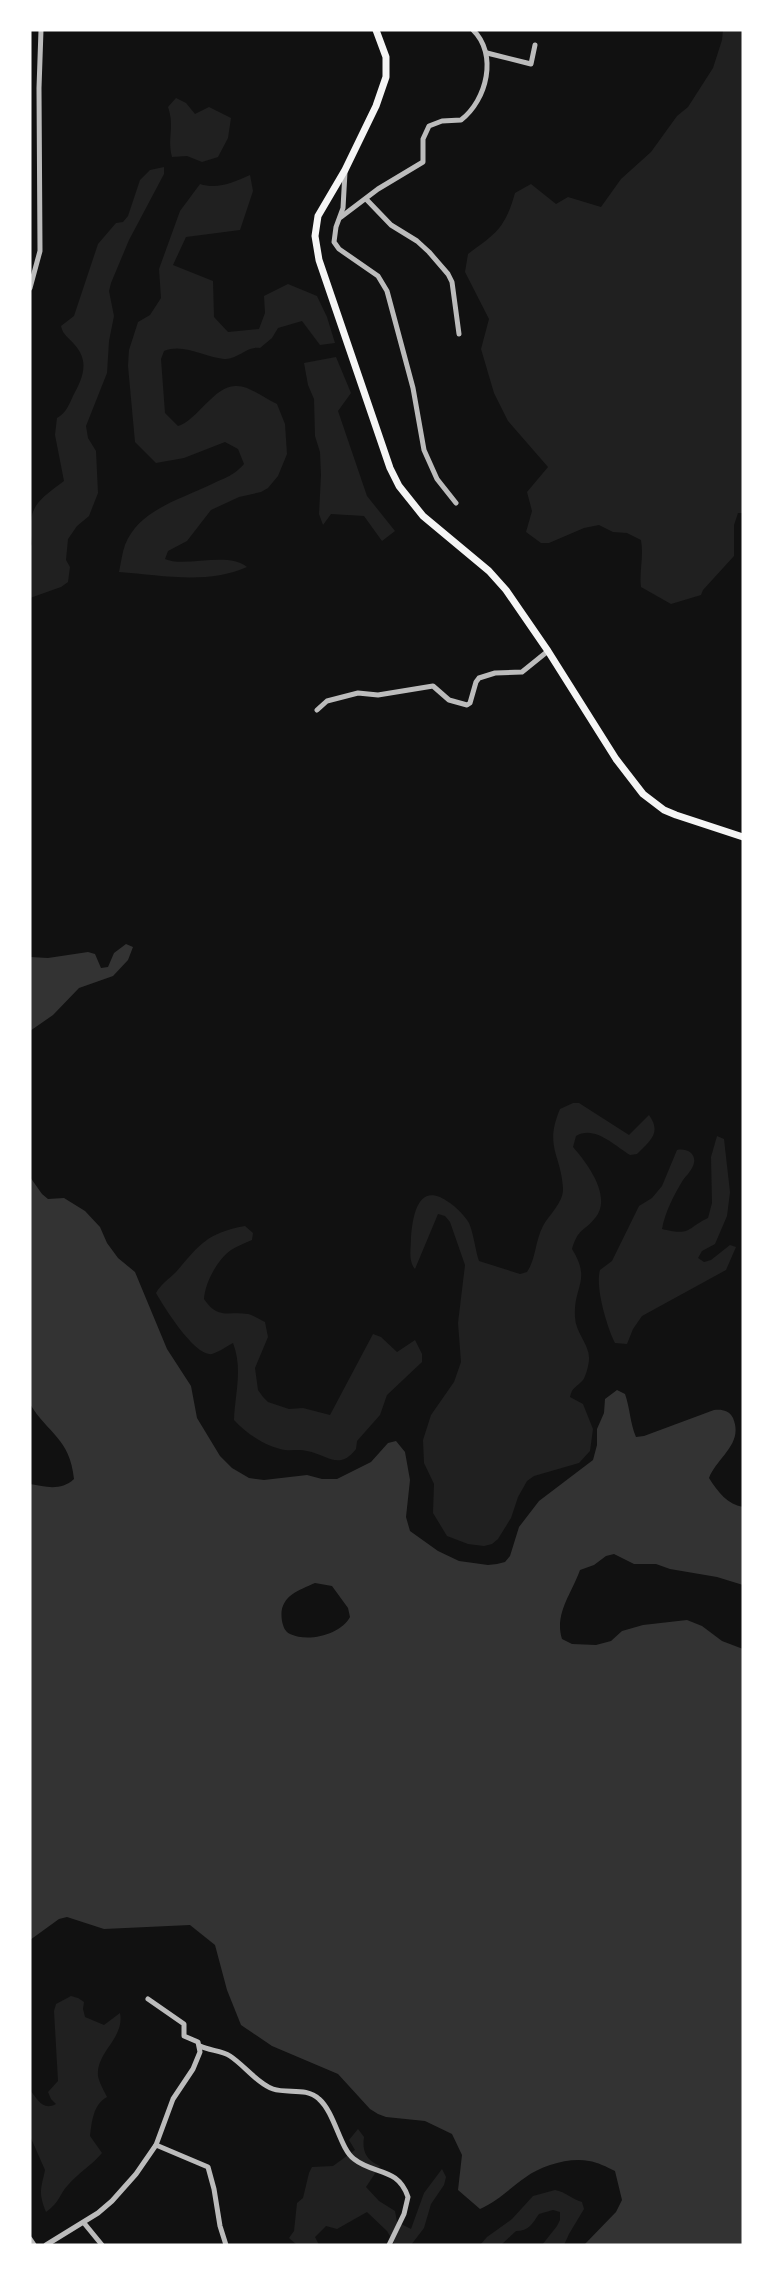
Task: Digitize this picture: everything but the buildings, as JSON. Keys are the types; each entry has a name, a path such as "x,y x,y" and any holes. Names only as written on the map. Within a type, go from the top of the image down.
{"main road":[{"path":"376,30 386,57 386,77 376,106 345,170 318,216 315,230 316,246 390,468 399,486 423,516 489,571 506,590 611,752 643,794 664,810 743,837"}],"street":[{"path":"30,288 40,251 41,30"},
{"path":"341,217 378,189 423,162 423,139 429,126 442,121 457,122 467,116 484,85 487,53 473,30"},
{"path":"487,53 530,64 535,45"},
{"path":"345,170 345,193 334,242 339,249 377,276 387,291 413,388 424,450 438,479 456,503"},
{"path":"366,199 391,225 421,244 448,274 452,282 459,334"},
{"path":"317,710 326,701 358,693 378,695 433,687 449,700 467,705 480,678 495,673 522,672 548,651"},
{"path":"148,1999 184,2024 184,2036 198,2042 200,2046 231,2056 271,2088 304,2091 318,2098 335,2124 350,2156 360,2164 393,2175 408,2197 404,2214 389,2245"},
{"path":"46,2245 84,2223 112,2201 136,2174 156,2146 168,2111 193,2069 200,2046"},
{"path":"156,2146 208,2167 226,2245"},
{"path":"84,2223 102,2245"},
{"path":"30,2239 34,2245"}],"shaded area":[{"path":"723,30 743,30 743,513 738,513 734,525 734,556 701,595 671,604 641,587 641,540 627,533 613,532 599,525 584,528 549,543 541,543 526,532 532,511 527,492 548,467 508,421 494,393 481,349 489,319 465,272 468,254 499,229 508,214 515,193 531,184 556,204 568,197 601,207 621,179 651,152 677,116 688,107 713,68"},
{"path":"176,98 186,103 195,114 209,107 231,118 228,138 218,157 202,162 187,156 172,157 168,107"},
{"path":"164,167 164,174 129,240 109,291 114,316 107,373 86,426 88,438 96,451 98,493 89,516 77,526 68,539 68,582 30,598 33,513 40,500 64,481 55,435 57,418 69,406 83,370 79,350 64,334 61,326 74,316 98,244 116,223 123,222 128,216 140,180 150,170"},
{"path":"250,175 253,191 240,230 186,237 173,265 213,281 214,317 228,332 259,329 265,313 264,296 288,284 317,296 335,343 320,345 302,321 278,328 272,338 260,348 250,349 229,359 179,349 164,351 161,359 165,413 178,426 193,417 221,391 229,387 242,387 277,404 285,424 287,454 278,476 268,488 211,510 187,541 168,551 165,559 183,562 229,560 247,567 232,573 200,577 119,572 125,545 140,522 162,507 230,476 244,464 238,449 225,442 184,458 156,463 135,442 128,366 129,350 138,322 150,315 161,298 159,269 180,211 200,184 220,186"},
{"path":"336,357 351,393 338,411 367,496 395,531 382,541 364,516 331,514 323,525 319,514 320,452 315,436 314,399 304,363"},
{"path":"126,944 133,947 128,960 113,976 79,988 53,1015 30,1031 30,957 48,958 88,952 95,954 101,968 108,967 114,953"},
{"path":"579,1103 629,1135 649,1115 654,1127 653,1136 637,1154 630,1155 604,1138 590,1133 576,1136 573,1147 596,1181 601,1200 600,1210 579,1233 572,1249 581,1269 575,1306 576,1323 589,1359 584,1378 573,1389 570,1397 583,1404 593,1429 590,1451 579,1463 534,1476 527,1481 511,1518 492,1544 468,1544 447,1536 433,1513 434,1484 424,1463 423,1440 431,1415 454,1382 461,1362 458,1323 465,1265 450,1222 445,1216 438,1214 415,1269 410,1254 414,1218 420,1202 425,1197 440,1197 455,1207 469,1223 479,1261 520,1274 527,1272 540,1232 563,1193 553,1133 560,1109"},
{"path":"717,1136 724,1139 730,1192 727,1216 715,1244 702,1251 698,1258 704,1262 711,1260 730,1245 736,1247 726,1270 642,1316 627,1344 615,1343 600,1296 600,1270 612,1261 639,1206 652,1198 662,1186 677,1150 691,1153 694,1162 670,1204 662,1229 684,1231 708,1218 712,1203 711,1157"},
{"path":"30,1177 48,1199 64,1198 85,1211 100,1227 118,1258 135,1272 167,1349 191,1386 197,1418 220,1456 232,1468 249,1478 264,1480 307,1475 337,1479 371,1462 388,1443 396,1441 405,1452 410,1480 406,1517 410,1531 438,1551 459,1561 488,1565 505,1562 510,1556 519,1527 539,1501 593,1460 605,1399 617,1390 625,1394 636,1437 714,1410 725,1411 731,1415 735,1435 709,1478 723,1497 743,1507 743,1585 656,1564 634,1564 614,1554 580,1570 562,1612 560,1630 562,1639 572,1644 596,1645 611,1641 622,1631 643,1625 687,1620 702,1626 722,1641 743,1649 743,2245 584,2245 616,2212 622,2200 615,2171 589,2161 564,2161 539,2169 480,2209 458,2190 462,2155 452,2134 425,2121 378,2114 370,2109 338,2074 272,2046 241,2025 227,1990 215,1945 190,1925 104,1929 67,1917 59,1919 30,1940 30,1484 59,1487 74,1479 72,1465 63,1445 30,1404","holes":["315,1583 332,1586 348,1608 350,1617 346,1623 332,1632 306,1638 290,1634 284,1629 283,1606 290,1596"]},
{"path":"245,1226 253,1233 252,1240 231,1250 221,1260 209,1279 204,1299 219,1312 248,1314 265,1322 268,1337 255,1368 258,1390 268,1402 289,1409 303,1408 330,1415 373,1334 381,1337 397,1352 415,1340 422,1354 422,1362 387,1395 380,1415 357,1441 356,1449 344,1459 333,1460 304,1450 278,1448 264,1443 245,1430 234,1420 238,1362 233,1343 212,1354 197,1348 156,1293 205,1241 222,1232"},
{"path":"71,1996 84,2002 85,2017 104,2025 120,2013 120,2022 115,2038 99,2067 98,2076 107,2097 96,2109 90,2136 102,2153 72,2181 46,2212 41,2191 45,2170 30,2136 30,2090 44,2105 56,2104 48,2092 58,2081 54,2011 56,2004"},
{"path":"358,2129 364,2137 366,2154 380,2166 366,2187 379,2201 395,2211 397,2222 411,2229 424,2193 442,2169 446,2177 444,2185 431,2204 424,2228 411,2245 395,2245 387,2231 367,2212 337,2229 326,2226 315,2237 319,2245 297,2245 289,2238 294,2231 297,2203 303,2198 312,2167 333,2166 355,2150 349,2140"},
{"path":"555,2190 582,2202 584,2209 564,2245 542,2245 560,2220 560,2212 553,2210 539,2214 530,2226 516,2231 501,2245 480,2245 512,2219 533,2196"}]}
